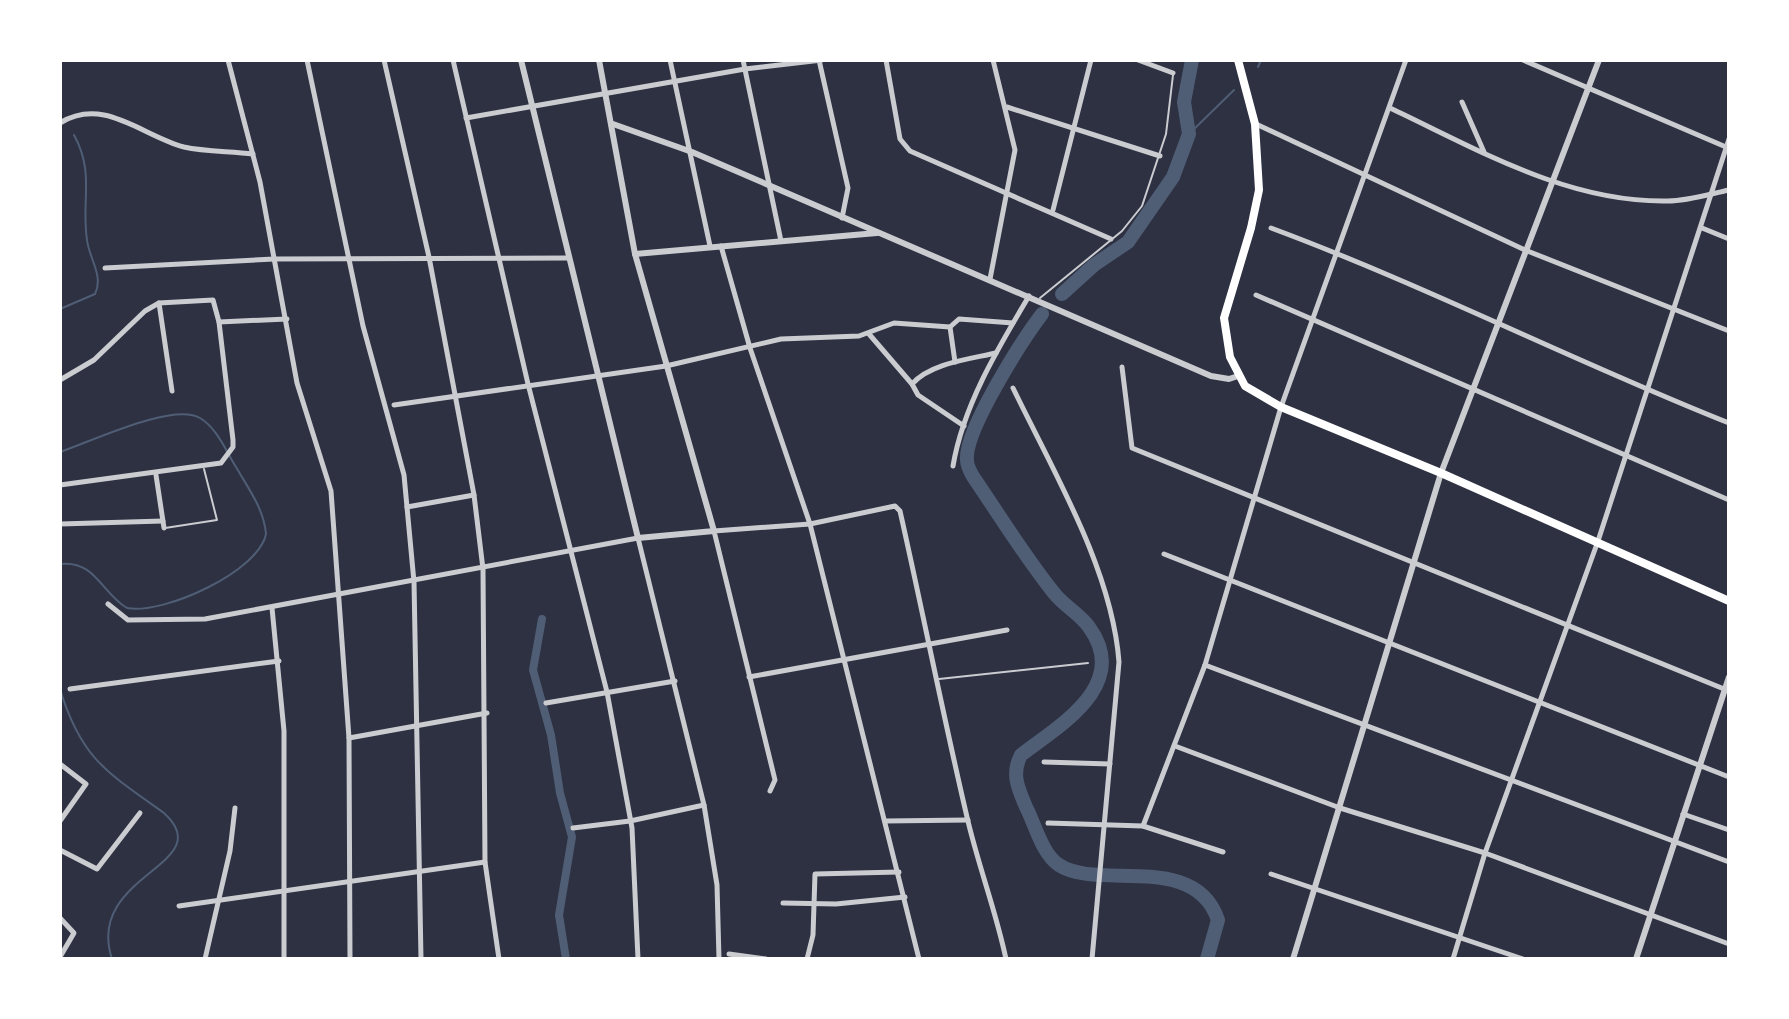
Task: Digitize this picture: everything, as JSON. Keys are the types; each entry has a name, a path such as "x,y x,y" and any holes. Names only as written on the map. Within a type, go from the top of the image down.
{"main road":[{"path":"1238,60 1255,124 1259,163 1255,211 1224,318 1227,346 1238,376 1253,393 1598,541 1729,601"}],"street":[{"path":"228,60 253,154 297,383 331,491 349,738 350,959"},
{"path":"307,60 363,326 398,449 407,507 414,582 421,959"},
{"path":"384,60 429,257 474,495 483,569 487,713 485,862 499,959"},
{"path":"453,60 528,384 607,692 630,821 638,959"},
{"path":"521,60 704,805 717,885 719,959"},
{"path":"599,60 635,254 714,531 775,780 770,791"},
{"path":"670,60 710,246"},
{"path":"743,60 773,190 781,241"},
{"path":"466,118 745,69 820,60 848,188 842,218"},
{"path":"886,60 900,139 910,151 1053,210 1111,239"},
{"path":"990,279 1015,150 993,60"},
{"path":"1053,210 1091,60"},
{"path":"1138,60 1173,73"},
{"path":"1143,826 1205,665 1253,496 1310,319 1406,60"},
{"path":"1523,60 1726,147"},
{"path":"1293,959 1441,473 1549,183 1599,60"},
{"path":"1462,102 1484,152"},
{"path":"1006,107 1075,126 1160,156"},
{"path":"1390,108 1549,183 1628,198 1670,201 1729,190"},
{"path":"60,123 90,112 133,123 184,147 253,154"},
{"path":"613,124 692,152 773,190 990,279 1211,376 1229,379 1238,376"},
{"path":"1255,124 1525,250 1729,331"},
{"path":"1453,959 1485,853 1542,703 1598,541 1729,139"},
{"path":"1271,228 1337,253 1648,391 1729,423"},
{"path":"1702,228 1729,239"},
{"path":"635,254 881,233"},
{"path":"721,245 750,348 810,524 919,959"},
{"path":"105,268 274,259 568,258"},
{"path":"1256,295 1729,500"},
{"path":"953,466 964,426 997,353 1029,296"},
{"path":"60,380 94,360 145,311 159,303 213,300 219,322 233,447 225,461 204,468 60,485"},
{"path":"159,303 172,391"},
{"path":"219,322 287,319"},
{"path":"394,405 666,366 781,339 869,334 894,323 950,327 959,319 1013,323"},
{"path":"950,327 955,362"},
{"path":"869,334 918,395 964,426"},
{"path":"912,384 918,378 955,362 997,353"},
{"path":"1122,367 1132,448 1727,690"},
{"path":"1013,388 1107,596 1119,662 1092,959"},
{"path":"60,524 163,524 156,475"},
{"path":"407,507 474,495"},
{"path":"108,604 128,620 205,619 339,597 569,549 638,538 810,524 895,506 900,511 968,820 996,909 1006,959"},
{"path":"1164,554 1729,777"},
{"path":"272,608 284,731 284,959"},
{"path":"749,677 1007,630"},
{"path":"70,689 279,661"},
{"path":"1205,665 1729,862"},
{"path":"1636,959 1729,677"},
{"path":"546,703 675,681"},
{"path":"349,738 487,713"},
{"path":"1175,746 1340,808 1485,853 1652,918 1729,944"},
{"path":"1044,762 1110,764"},
{"path":"60,764 86,784 60,821"},
{"path":"573,828 630,821 704,805"},
{"path":"205,959 235,808"},
{"path":"60,850 97,869 140,813"},
{"path":"1682,813 1729,830"},
{"path":"885,821 968,820"},
{"path":"1048,823 1143,826 1223,852"},
{"path":"179,906 485,862"},
{"path":"807,959 813,935 815,874 899,872"},
{"path":"1271,874 1523,959"},
{"path":"783,903 814,904 905,897"},
{"path":"60,918 74,933 60,957"},
{"path":"729,954 766,959"}],"lane":[{"path":"1038,300 1111,239 1142,206 1160,156 1173,73"},
{"path":"163,524 217,520 204,468"},
{"path":"938,679 1088,663"}],"waterway":[{"path":"1062,294 1094,265 1128,242 1173,177 1189,134 1184,102 1192,60"},
{"path":"1258,67 1261,60"},
{"path":"1189,134 1234,90"},
{"path":"60,309 95,294 98,280 87,240 84,162 74,135"},
{"path":"1042,314 984,408 969,446 967,463 1043,579 1089,627 1100,648 1102,667 1096,685 1085,702 1071,717 1021,755 1016,768 1018,787 1043,846 1059,865 1076,872 1097,875 1168,879 1189,886 1206,899 1218,920 1207,959"},
{"path":"60,452 152,419 187,414 200,418 216,434 250,491 259,507 266,534 260,548 229,576 185,597 143,608 127,608 118,602 82,567 60,564"},
{"path":"542,619 533,670 551,735 560,793 572,837 559,915 566,959"},
{"path":"60,689 68,713 87,748 112,775 164,813 177,831 176,846 165,860 131,889 116,908 109,930 112,959"}]}
